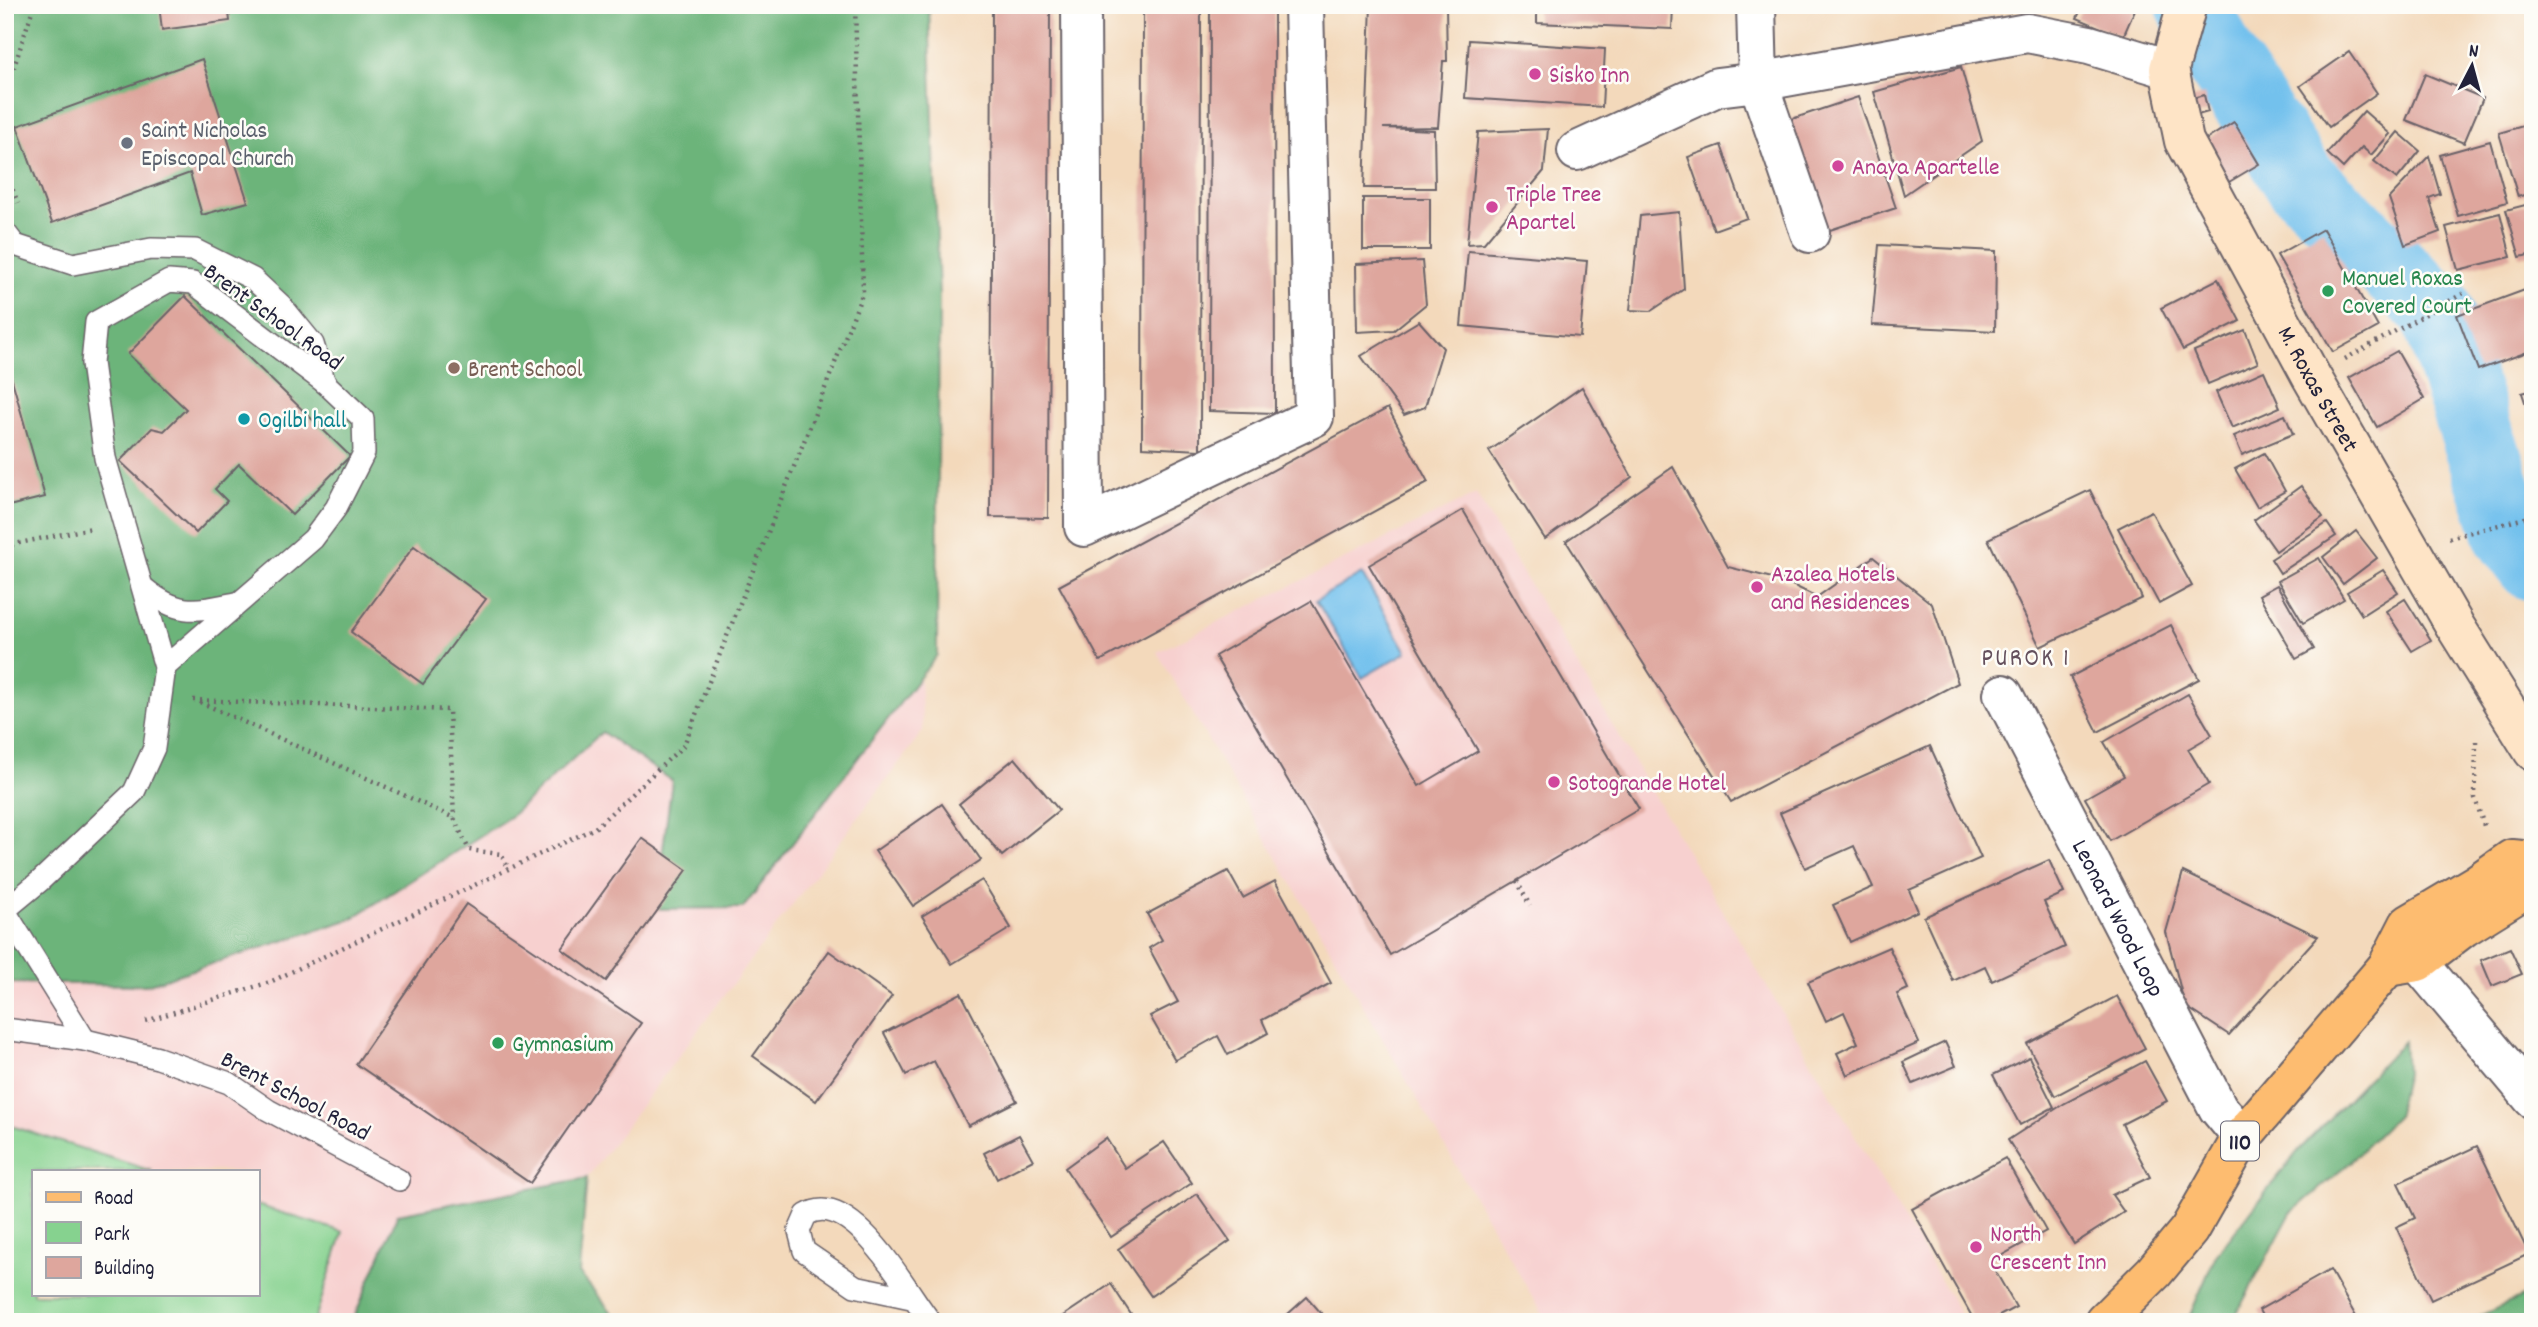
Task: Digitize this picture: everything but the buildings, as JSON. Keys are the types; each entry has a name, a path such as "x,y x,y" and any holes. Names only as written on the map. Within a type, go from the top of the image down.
{"main road":[{"name":"M. Roxas Street","path":"2187,5 2169,69 2184,141 2208,189 2409,547 2533,751"},
{"name":"110","path":"2403,965 2409,924 2478,883 2512,859 2533,861"},
{"name":"110","path":"2104,1322 2154,1272 2189,1230 2242,1136 2403,965 2533,884"}],"street":[{"path":"1081,5 1084,527 1314,417 1304,5"},
{"path":"1755,5 1758,82 1810,233"},
{"path":"1577,151 1717,87 1758,82 2027,33 2089,45 2169,69"},
{"name":"Leonard Wood Loop","path":"2003,694 2218,1108 2242,1136"},
{"path":"2403,965 2533,1099"}],"lane":[{"path":"5,232 15,245 74,264 151,249 195,250 253,279 281,305 313,344 325,383"},
{"name":"Brent School Road","path":"85,1040 5,910 40,881 134,792 154,748 165,667 105,458 92,363 96,322 169,281 193,283 325,383 363,419 364,453 336,508 313,539 165,667"},
{"path":"144,588 164,604 193,611 238,603"},
{"name":"Brent School Road","path":"5,1029 85,1040 158,1058 229,1083 268,1110 398,1180"},
{"path":"911,1298 855,1286 804,1251 799,1231 806,1215 819,1210 830,1212 856,1227 889,1258 911,1298 931,1322"}],"path":[{"path":"5,94 34,5"},
{"path":"85,1040 270,982 595,828 684,745 863,292 855,5"},
{"path":"2336,365 2390,332 2464,293"},
{"path":"2450,537 2533,516"},
{"path":"5,546 64,536 123,519"},
{"path":"161,698 449,710 454,818 469,850 502,854 509,869"},
{"path":"197,700 454,818"},
{"path":"2476,741 2475,798 2485,831"},
{"path":"1517,881 1530,906"}],"shaded area":[{"name":"Brent School","path":"5,5 884,5 923,731 587,1178 398,1214 352,1322 5,1322"},
{"path":"1476,494 1965,1322 1547,1322 1157,652"}],"green space":[{"name":"Brent School","path":"5,5 929,5 939,296 937,655 743,908 655,909 672,781 602,732 511,816 351,919 146,985 5,983"},
{"path":"2404,1041 2406,1072 2396,1117 2347,1165 2291,1213 2232,1322 2187,1322 2215,1257 2299,1150"},
{"path":"5,1124 149,1170 32,1170 32,1296 259,1296 259,1206 343,1232 314,1322 5,1322"},
{"path":"587,1178 579,1273 620,1322 352,1322 398,1214"},
{"path":"2533,1292 2533,1322 2466,1322"}],"water":[{"path":"1362,574 1407,652 1362,678 1316,600"}],"waterway":[{"path":"2193,5 2219,58 2300,180 2436,310 2510,533 2533,564"}],"place":[{"name":"Sisko Inn","path":"1535,74"},
{"name":"Saint Nicholas Episcopal Church","path":"127,143"},
{"name":"Anaya Apartelle","path":"1838,166"},
{"name":"Triple Tree Apartel","path":"1492,207"},
{"name":"Manuel Roxas Covered Court","path":"2328,291"},
{"name":"Brent School","path":"454,368"},
{"name":"Ogilbi hall","path":"244,419"},
{"name":"Azalea Hotels and Residences","path":"1757,587"},
{"name":"Sotogrande Hotel","path":"1554,782"},
{"name":"Gymnasium","path":"498,1043"},
{"name":"North Crescent Inn","path":"1976,1247"}],"district":[{"name":"PUROK 1","path":"2026,656"}]}
